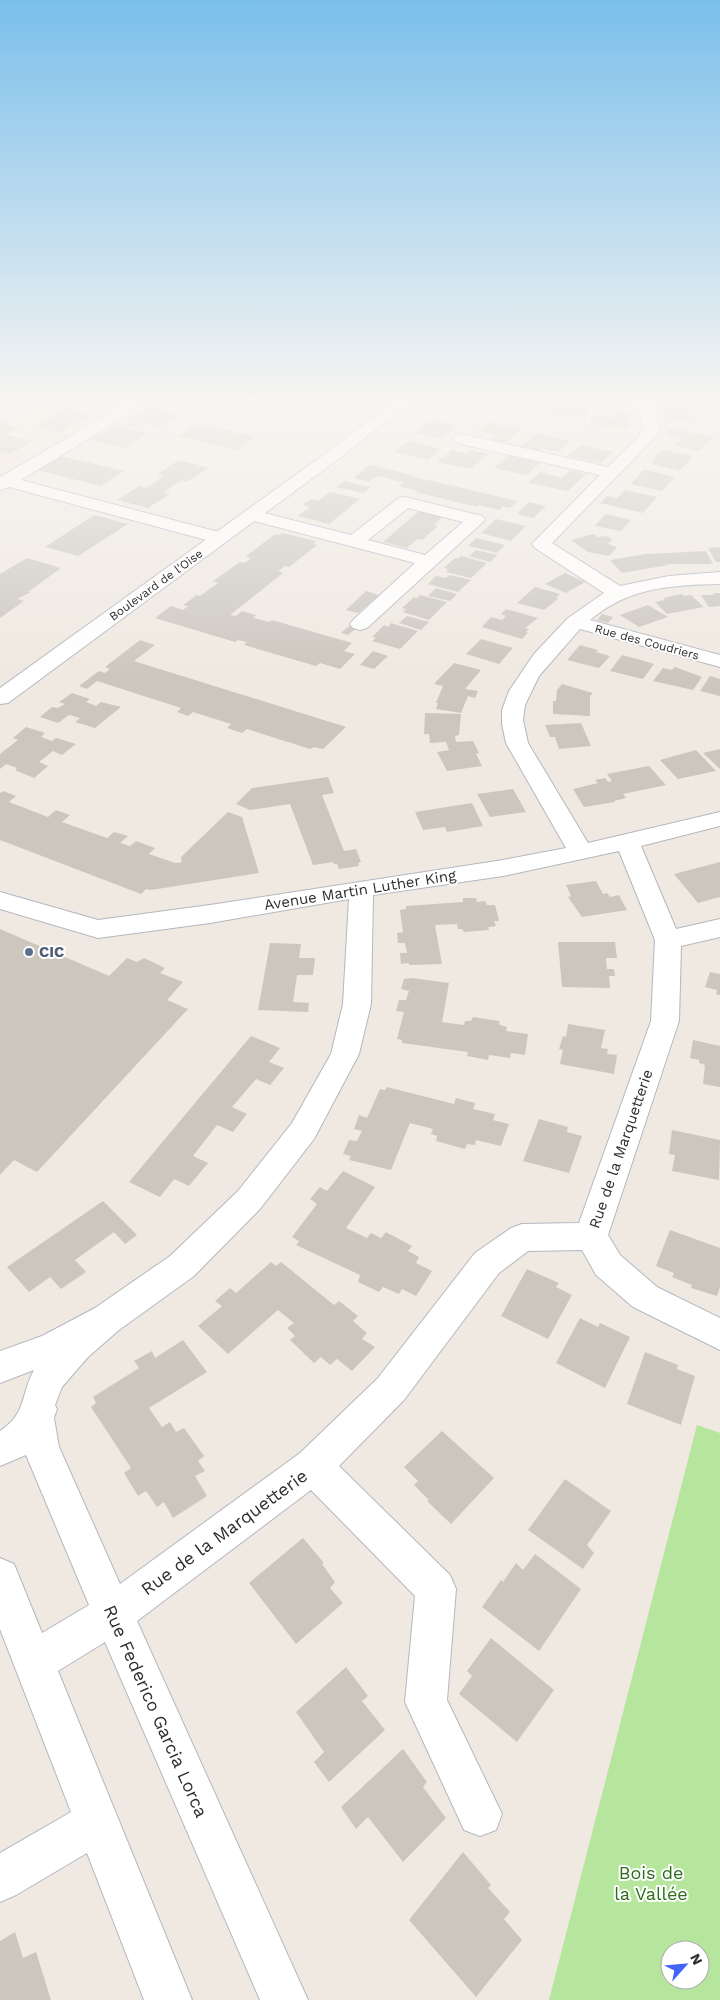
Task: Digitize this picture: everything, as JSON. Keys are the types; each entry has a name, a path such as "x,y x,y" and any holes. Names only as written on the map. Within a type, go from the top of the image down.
{"street":[{"path":"36,491 220,538"},
{"name":"Boulevard de l'Oise","path":"0,698 283,491"},
{"path":"594,491 541,544 618,593"},
{"path":"354,542 406,502 476,520 428,561 360,624"},
{"path":"252,515 428,561"},
{"name":"Rue des Coudriers","path":"581,852 517,743 513,725 513,706 524,681 575,622 598,603 618,593 644,586 693,579 720,578"},
{"name":"Rue des Coudriers","path":"575,622 720,661"},
{"name":"Avenue Martin Luther King","path":"0,900 98,929 210,914 503,868 627,842 720,819"},
{"name":"Rue de la Marquetterie","path":"33,1662 113,1614 313,1466 391,1389 487,1263 522,1238 591,1236 665,1021 668,940 627,842"},
{"path":"0,1449 9,1446 25,1434 38,1410 43,1385 57,1365 107,1319 182,1266 249,1200 303,1131 345,1054 357,1004 362,904 360,889"},
{"path":"668,940 720,928"},
{"path":"591,1236 608,1265 644,1297 720,1335"},
{"path":"0,1368 54,1347 107,1319"},
{"path":"0,1368 18,1371 31,1380 39,1394 38,1410"},
{"name":"Rue Federico Garcia Lorca","path":"38,1410 41,1447 284,2000"},
{"name":"Rue de la Marquetterie","path":"313,1466 436,1589 426,1702 480,1814"},
{"path":"0,1578 168,2000"},
{"path":"0,1878 96,1822"}],"green space":[{"name":"Bois de la Vallée","path":"697,1425 720,1433 720,2000 549,2000"}],"building":[{"path":"131,491 165,491 170,494 148,508 117,500"},
{"path":"477,491 518,501 510,508 503,506 499,510 479,505 477,507 415,492"},
{"path":"624,491 657,497 643,513 600,503 607,496 617,498"},
{"path":"330,492 360,499 329,524 298,516 310,507 302,505 311,499 318,501"},
{"path":"529,502 546,506 533,518 517,514"},
{"path":"420,510 444,516 434,525 438,526 422,540 417,539 407,548 383,542"},
{"path":"605,514 631,520 621,531 595,526"},
{"path":"94,515 128,524 78,556 45,547"},
{"path":"496,519 526,526 511,541 481,533"},
{"path":"282,533 316,541 313,544 317,545 289,567 285,566 278,571 283,573 230,615 236,616 242,611 256,615 253,618 270,622 272,620 352,643 344,651 355,654 340,669 320,663 316,666 244,645 247,642 238,640 235,642 155,618 171,606 183,610 188,606 183,605 218,583 213,581 240,562 245,563 251,558 245,557 275,534 279,535"},
{"path":"593,534 598,537 607,536 612,539 608,544 617,547 609,556 588,552 571,540"},
{"path":"476,538 505,545 497,553 468,546"},
{"path":"720,547 720,562 716,562 708,548"},
{"path":"476,550 497,555 490,562 469,556"},
{"path":"706,551 713,564 667,564 622,573 610,560 646,554"},
{"path":"461,556 487,563 471,578 446,572 448,569 444,568 455,558 458,559"},
{"path":"27,558 61,568 28,592 31,592 17,599 24,601 0,618 0,574"},
{"path":"565,573 585,582 566,593 545,584"},
{"path":"450,575 471,580 458,592 428,584 436,576 446,578"},
{"path":"535,587 560,594 556,598 558,599 544,610 517,603"},
{"path":"436,588 457,594 450,601 428,596"},
{"path":"366,591 379,595 358,613 346,610"},
{"path":"713,593 720,593 720,606 709,607 701,595 714,595"},
{"path":"682,594 684,596 691,595 704,607 667,614 655,602 665,600 663,598"},
{"path":"420,595 447,602 429,620 403,612 406,609 402,608 414,597 417,598"},
{"path":"648,605 668,617 639,627 620,615"},
{"path":"506,609 538,618 525,628 529,629 526,632 528,633 522,639 482,627 491,617 502,620 506,616 501,614"},
{"path":"602,614 613,617 608,623 597,620"},
{"path":"407,616 429,622 421,630 399,623"},
{"path":"391,623 418,631 400,649 372,641 376,638 372,637 384,625 388,627"},
{"path":"349,626 357,628 348,635 341,633"},
{"path":"481,639 513,648 499,664 466,654"},
{"path":"140,640 155,645 134,661 346,727 323,749 314,747 310,749 247,729 242,733 227,728 231,724 193,712 188,716 177,712 181,708 97,681 87,689 79,686 99,671 105,673 110,669 105,667"},
{"path":"580,645 598,650 596,652 610,656 599,668 567,660"},
{"path":"373,651 388,656 374,669 360,665"},
{"path":"622,655 654,664 643,679 610,671"},
{"path":"454,663 481,670 465,689 478,691 475,698 468,696 461,713 436,709 438,703 436,703 443,686 434,684"},
{"path":"675,667 702,677 693,690 653,681 663,668 672,670"},
{"path":"710,676 720,679 720,696 700,691"},
{"path":"562,684 593,693 590,696 590,716 553,714 553,701 556,701 557,690"},
{"path":"72,693 90,699 86,702 96,706 101,702 121,707 95,728 75,722 80,718 69,715 58,723 40,717 52,707 58,708 65,704 59,702"},
{"path":"425,713 461,714 459,735 455,736 456,742 473,741 479,753 476,754 482,766 447,771 437,752 449,750 446,742 430,743 429,734 424,734"},
{"path":"581,723 591,746 559,749 555,737 550,737 545,725"},
{"path":"26,727 45,733 41,737 52,741 56,738 76,744 62,755 53,751 39,762 48,766 34,778 6,764 0,769 0,754 18,740 13,738"},
{"path":"720,749 720,769 703,753"},
{"path":"696,750 716,771 678,779 660,760"},
{"path":"649,766 666,785 623,794 626,798 615,802 584,807 573,789 598,783 595,780 605,778 608,782 612,781 607,774"},
{"path":"328,777 334,793 322,795 344,851 356,849 361,862 358,863 359,866 339,869 337,864 333,862 313,865 290,804 250,810 236,804 252,788"},
{"path":"513,789 526,812 490,817 477,794"},
{"path":"3,791 16,796 9,802 48,817 56,810 70,815 62,822 107,838 114,832 128,836 120,843 130,846 136,841 155,848 149,854 175,863 182,862 181,857 228,812 242,817 259,873 151,890 146,889 141,894 0,840 0,793"},
{"path":"472,803 483,826 447,832 445,827 423,830 415,812"},
{"path":"720,862 720,897 698,903 674,874"},
{"path":"596,881 603,894 607,893 610,897 619,895 627,910 582,917 568,897 571,896 566,885"},
{"path":"463,898 476,898 477,902 485,901 487,905 495,905 499,921 494,921 496,926 488,927 489,930 464,932 462,929 458,929 457,924 435,925 442,964 401,964 400,953 407,953 405,943 398,943 397,933 403,932 400,910 406,909 406,906 463,902"},
{"path":"0,929 109,976 127,958 137,962 144,958 165,968 160,973 183,982 167,1000 188,1009 37,1172 14,1160 0,1175"},
{"path":"558,942 615,942 617,958 606,958 607,969 614,969 615,976 609,976 610,988 562,987"},
{"path":"270,943 301,944 299,958 315,958 313,975 297,975 293,1002 309,1003 308,1012 258,1010"},
{"path":"710,972 720,974 720,995 716,994 717,990 705,987"},
{"path":"412,978 449,983 442,1022 464,1025 465,1021 471,1021 473,1017 499,1021 500,1025 507,1027 506,1031 528,1034 525,1055 511,1053 510,1058 489,1055 488,1060 467,1056 468,1052 402,1043 402,1040 397,1039 404,1012 396,1011 399,1000 406,1000 409,991 401,989 404,979"},
{"path":"568,1024 605,1030 601,1048 608,1049 607,1054 617,1055 614,1074 560,1064 563,1050 559,1049 563,1036 566,1037"},
{"path":"251,1036 280,1048 269,1062 284,1068 270,1085 256,1079 232,1107 247,1114 233,1132 217,1125 193,1156 208,1163 189,1186 174,1179 160,1197 129,1182"},
{"path":"693,1040 720,1046 720,1087 703,1084 705,1065 699,1063 699,1060 690,1058"},
{"path":"387,1087 454,1104 456,1098 475,1103 473,1109 495,1114 493,1120 509,1124 501,1146 476,1140 475,1145 467,1144 465,1149 436,1141 437,1136 431,1134 433,1129 410,1123 391,1170 349,1160 351,1156 343,1154 349,1140 357,1141 362,1131 354,1129 359,1115 367,1118 380,1089 385,1090"},
{"path":"539,1119 568,1127 567,1132 582,1136 569,1173 523,1161"},
{"path":"672,1130 720,1140 719,1180 672,1171 675,1155 669,1154"},
{"path":"343,1171 375,1187 346,1228 367,1238 371,1233 381,1238 386,1232 412,1246 408,1251 419,1257 416,1263 432,1271 416,1296 402,1289 399,1294 383,1287 379,1292 358,1282 360,1275 296,1245 299,1241 292,1237 317,1204 310,1199 320,1187 327,1191"},
{"path":"103,1201 137,1235 125,1244 114,1232 75,1260 86,1272 61,1289 50,1277 29,1292 7,1267"},
{"path":"670,1230 720,1248 720,1287 717,1296 691,1288 692,1285 672,1277 674,1273 656,1266"},
{"path":"271,1262 276,1266 281,1262 334,1305 339,1301 358,1316 353,1321 367,1333 362,1339 375,1347 352,1371 337,1359 330,1365 321,1357 314,1363 290,1340 295,1336 287,1328 294,1323 278,1310 228,1354 198,1326 222,1306 215,1301 230,1288 236,1293"},
{"path":"527,1269 559,1283 556,1287 572,1295 548,1339 501,1316"},
{"path":"580,1318 598,1327 600,1323 630,1337 605,1388 556,1363"},
{"path":"183,1340 207,1372 149,1408 162,1427 170,1422 176,1432 184,1428 204,1456 198,1461 205,1471 195,1476 207,1496 173,1518 164,1502 157,1507 146,1491 138,1496 124,1473 131,1468 91,1407 96,1403 93,1397 139,1368 134,1361 152,1351 155,1358"},
{"path":"645,1352 678,1365 677,1369 695,1376 681,1425 627,1404"},
{"path":"442,1431 494,1478 451,1524 427,1501 429,1500 414,1485 418,1481 404,1467"},
{"path":"565,1479 611,1511 587,1545 594,1553 583,1569 528,1530"},
{"path":"303,1538 324,1563 322,1564 335,1582 330,1588 343,1603 296,1644 249,1583"},
{"path":"535,1554 581,1589 539,1651 482,1607 516,1563 523,1570"},
{"path":"491,1638 554,1690 517,1742 459,1694 472,1676 467,1671"},
{"path":"346,1667 368,1696 362,1701 385,1730 329,1782 314,1762 324,1752 296,1712"},
{"path":"403,1749 427,1782 423,1787 446,1818 403,1862 368,1817 356,1829 341,1807"},
{"path":"463,1852 491,1885 488,1888 510,1912 504,1919 522,1940 476,1997 409,1920"},
{"path":"15,1932 23,1958 36,1952 51,2000 0,2000 0,1941"}],"place":[{"name":"CIC","path":"29,952"}]}
